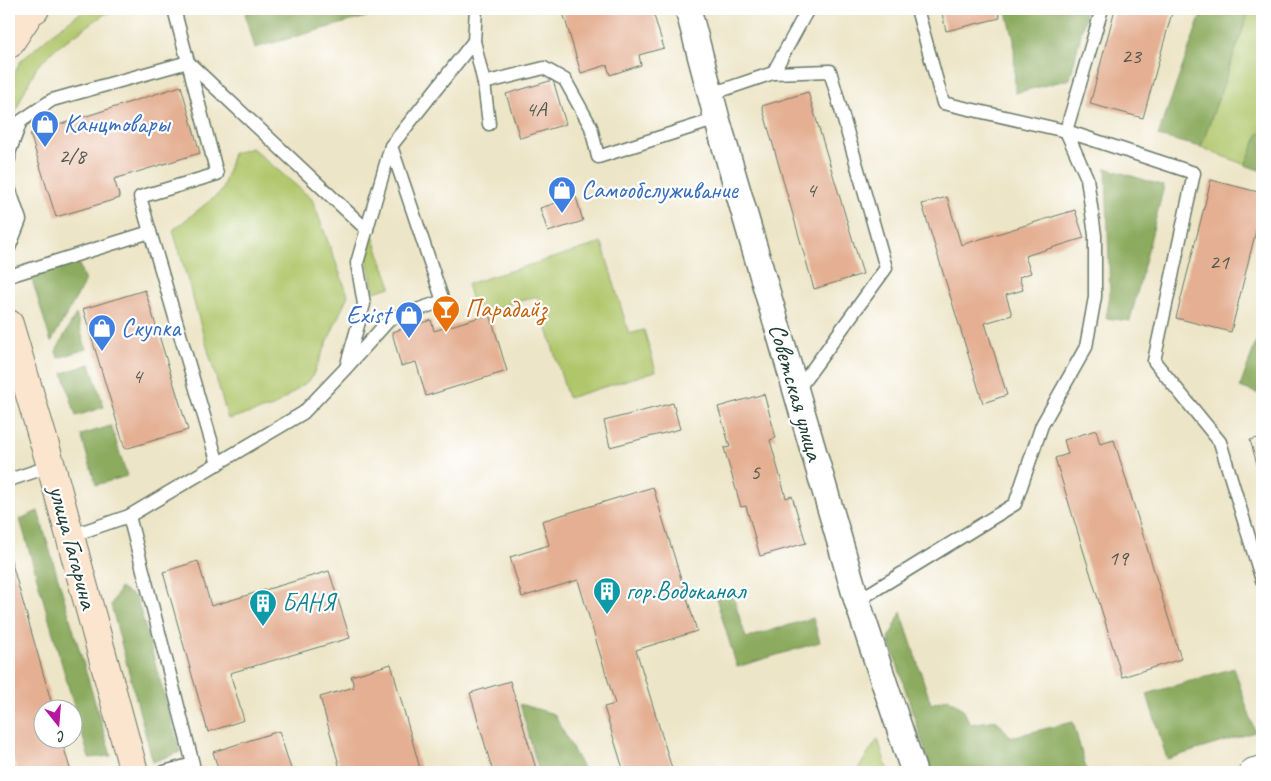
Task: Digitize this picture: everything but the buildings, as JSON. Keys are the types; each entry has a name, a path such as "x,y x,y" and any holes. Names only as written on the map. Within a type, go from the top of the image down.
{"main road":[{"path":"9,44 27,11"},
{"name":"улица Гагарина","path":"9,324 51,466 134,772"}],"street":[{"name":"Советская улица","path":"688,9 717,118 857,601 914,772"},
{"path":"1254,772 1262,770"}],"lane":[{"path":"174,9 217,174 140,198 218,464"},
{"path":"476,9 474,41 484,83 489,124"},
{"path":"773,73 808,9"},
{"path":"917,9 943,103 1066,131 1194,173 1154,361 1220,442 1262,580"},
{"path":"857,601 1015,504 1042,425 1086,347 1095,298 1096,236 1087,178 1066,131 1102,9"},
{"path":"346,368 364,304 357,263 391,146 474,41"},
{"path":"9,159 9,152 22,121 52,100 188,62"},
{"path":"188,62 367,230"},
{"path":"484,83 544,68 565,80 591,127 598,157 717,118"},
{"path":"711,94 773,73 830,71 886,268 796,392"},
{"path":"70,536 129,516 303,414 390,319 443,301 391,146"},
{"path":"9,188 20,220 9,248"},
{"path":"9,276 150,232"},
{"path":"9,480 51,466"},
{"path":"129,516 194,768 164,772"}],"green space":[{"path":"86,9 126,9 105,14 57,47 36,68 9,128 9,84 20,62 55,31"},
{"path":"259,9 394,9 255,48 245,13"},
{"path":"1006,9 1087,9 1070,79 1015,93 1014,40"},
{"path":"1203,9 1250,9 1201,147 1158,136"},
{"path":"1250,9 1262,9 1262,134 1259,134 1245,165 1201,147"},
{"path":"1259,133 1262,134 1262,171 1245,165"},
{"path":"252,148 312,199 348,295 311,379 273,407 228,419 173,230 222,191 233,153"},
{"path":"1106,168 1164,186 1130,321 1106,318 1110,295"},
{"path":"373,236 391,287 374,292 363,240"},
{"path":"602,243 629,334 644,330 656,371 568,398 537,296 476,314 467,284"},
{"path":"77,258 85,282 51,342 30,273"},
{"path":"76,314 86,349 58,358 56,351"},
{"path":"1262,325 1262,395 1240,387"},
{"path":"90,364 104,407 76,416 63,373"},
{"path":"111,426 127,476 96,485 81,435"},
{"path":"38,511 111,756 89,758 82,734 82,698 72,698 20,519"},
{"path":"120,588 137,598 180,752 153,762 111,605"},
{"path":"732,593 746,638 813,618 820,642 737,667 716,598"},
{"path":"901,612 931,704 948,698 963,709 970,724 996,720 1011,737 1073,722 1087,772 932,772 889,639"},
{"path":"1234,668 1255,732 1167,759 1147,694"},
{"path":"520,704 554,714 585,772 539,772"},
{"path":"878,739 888,772 856,772"}],"place":[{"name":"Канцтовары","path":"45,148"},
{"name":"Самообслуживание","path":"562,214"},
{"name":"Парадайз","path":"446,333"},
{"name":"Exist","path":"409,339"},
{"name":"Скупка","path":"102,352"},
{"name":"гор.Водоканал","path":"607,615"},
{"name":"БАНЯ","path":"263,627"}]}
